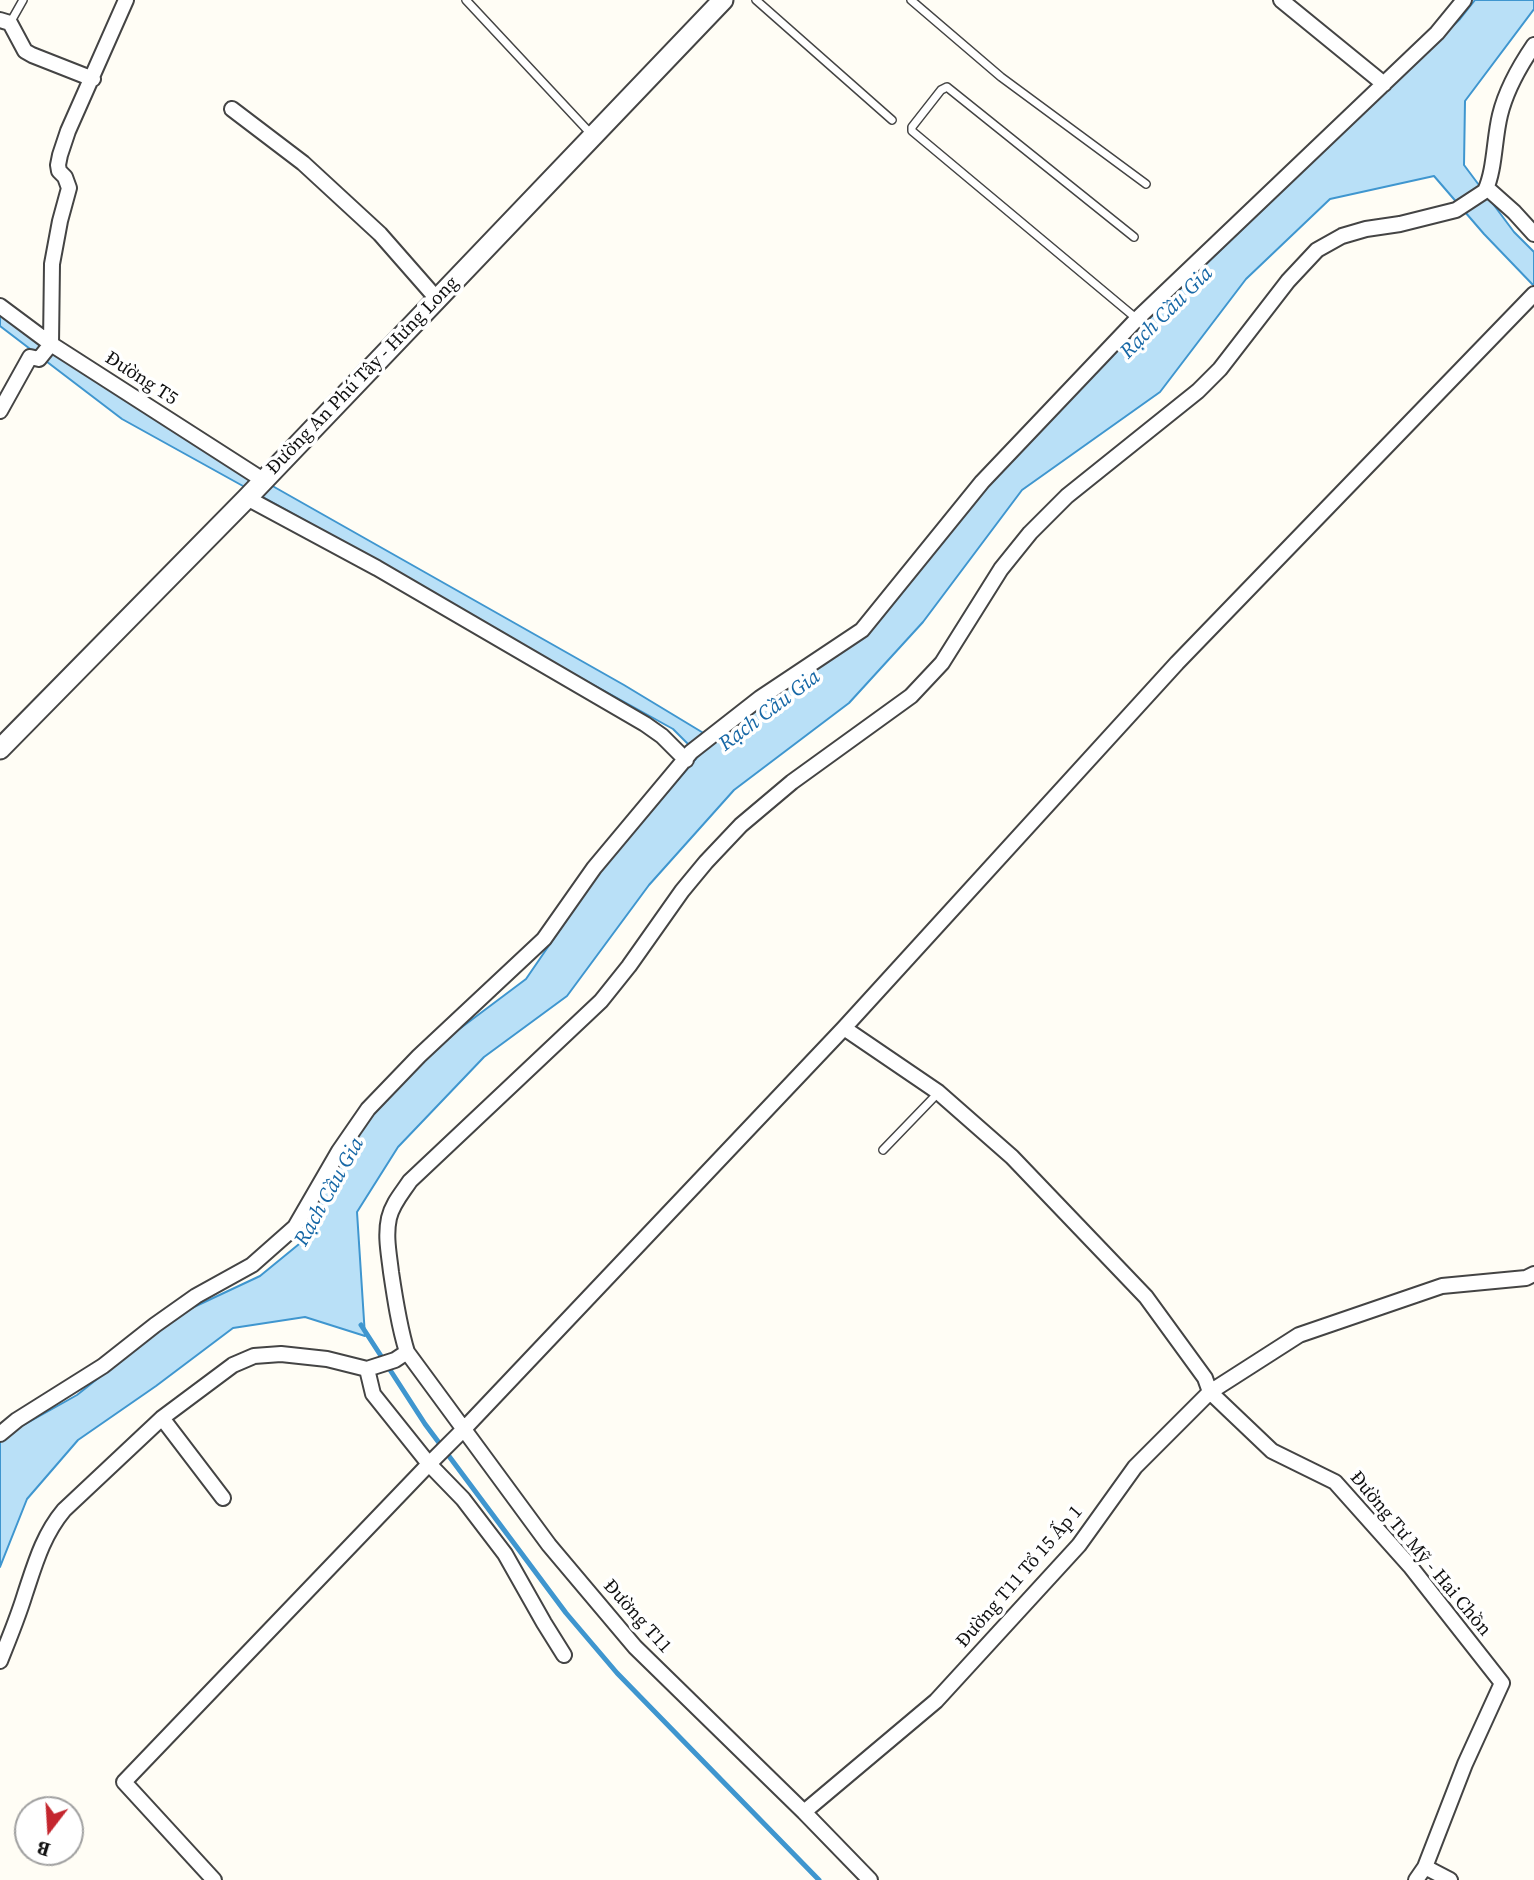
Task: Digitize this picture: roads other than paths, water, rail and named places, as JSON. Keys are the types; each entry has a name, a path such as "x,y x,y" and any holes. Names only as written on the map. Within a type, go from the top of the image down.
{"street":[{"path":"0,411 30,357 39,359 51,344 52,264 69,188 58,165 68,131 126,0"},
{"name":"Đường An Phú Tây - Hưng Long","path":"0,749 264,480 723,0"},
{"path":"1281,0 1384,84"},
{"path":"0,1434 17,1420 103,1366 196,1296 251,1265 295,1227 339,1151 368,1109 419,1056 544,939 594,869 689,756 760,698 862,629 982,482 1137,319 1437,33 1464,0"},
{"path":"5,22 25,51 93,79"},
{"path":"0,1661 52,1523 162,1418 233,1365 254,1356 281,1354 327,1359 367,1369 401,1356 387,1234 393,1204 411,1181 601,1001 682,891 741,825 792,782 911,696 942,663 1000,569 1030,533 1068,496 1198,391 1220,369 1288,281 1317,250 1342,236 1366,229 1401,224 1456,210 1486,190 1505,98 1534,45"},
{"path":"232,109 303,163 380,234 437,299"},
{"path":"1486,190 1514,212 1534,234"},
{"path":"214,1880 124,1782 844,1028 1177,663 1532,295"},
{"name":"Đường T5","path":"0,306 51,344 264,480"},
{"path":"248,496 645,724 689,756"},
{"name":"Đường Tư Mỹ - Hai Chồn","path":"844,1028 939,1092 1012,1157 1146,1297 1205,1378 1210,1392 1272,1451 1335,1482 1409,1566 1502,1683 1465,1764 1425,1867 1416,1880"},
{"name":"Đường T11 Tổ 15 Ấp 1","path":"804,1812 936,1701 1079,1545 1135,1467 1210,1392 1299,1335 1442,1286 1526,1279 1534,1274"},
{"name":"Đường T11","path":"401,1356 463,1430 549,1545 635,1647 870,1880"},
{"path":"367,1369 373,1394 429,1464 463,1499 505,1554 564,1655"},
{"path":"162,1418 223,1498"},
{"path":"1425,1867 1450,1880"}],"lane":[{"path":"5,22 23,0"},
{"path":"466,0 593,135"},
{"path":"756,0 892,120"},
{"path":"911,0 1001,77 1146,184"},
{"path":"1134,237 947,87 941,90 912,127 912,131 1137,319"},
{"path":"883,1150 939,1092"}],"water":[{"name":"Rạch Cầu Gia","path":"1475,0 1534,0 1534,9 1465,101 1464,165 1514,232 1534,252 1534,286 1434,176 1330,199 1246,279 1160,392 1022,490 923,622 849,703 734,790 649,885 567,996 484,1057 398,1147 357,1212 365,1336 305,1317 233,1328 78,1440 27,1499 0,1567 0,1441 4,1436 77,1395 179,1314 260,1276 304,1240 335,1163 372,1116 434,1048 526,979 600,871 699,755 673,729 122,419 0,326 0,312 44,348 216,454 624,685 715,740 875,626 1003,466 1078,387 1460,19"}],"waterway":[{"path":"361,1325 425,1424 566,1613 617,1673 819,1880"}]}
